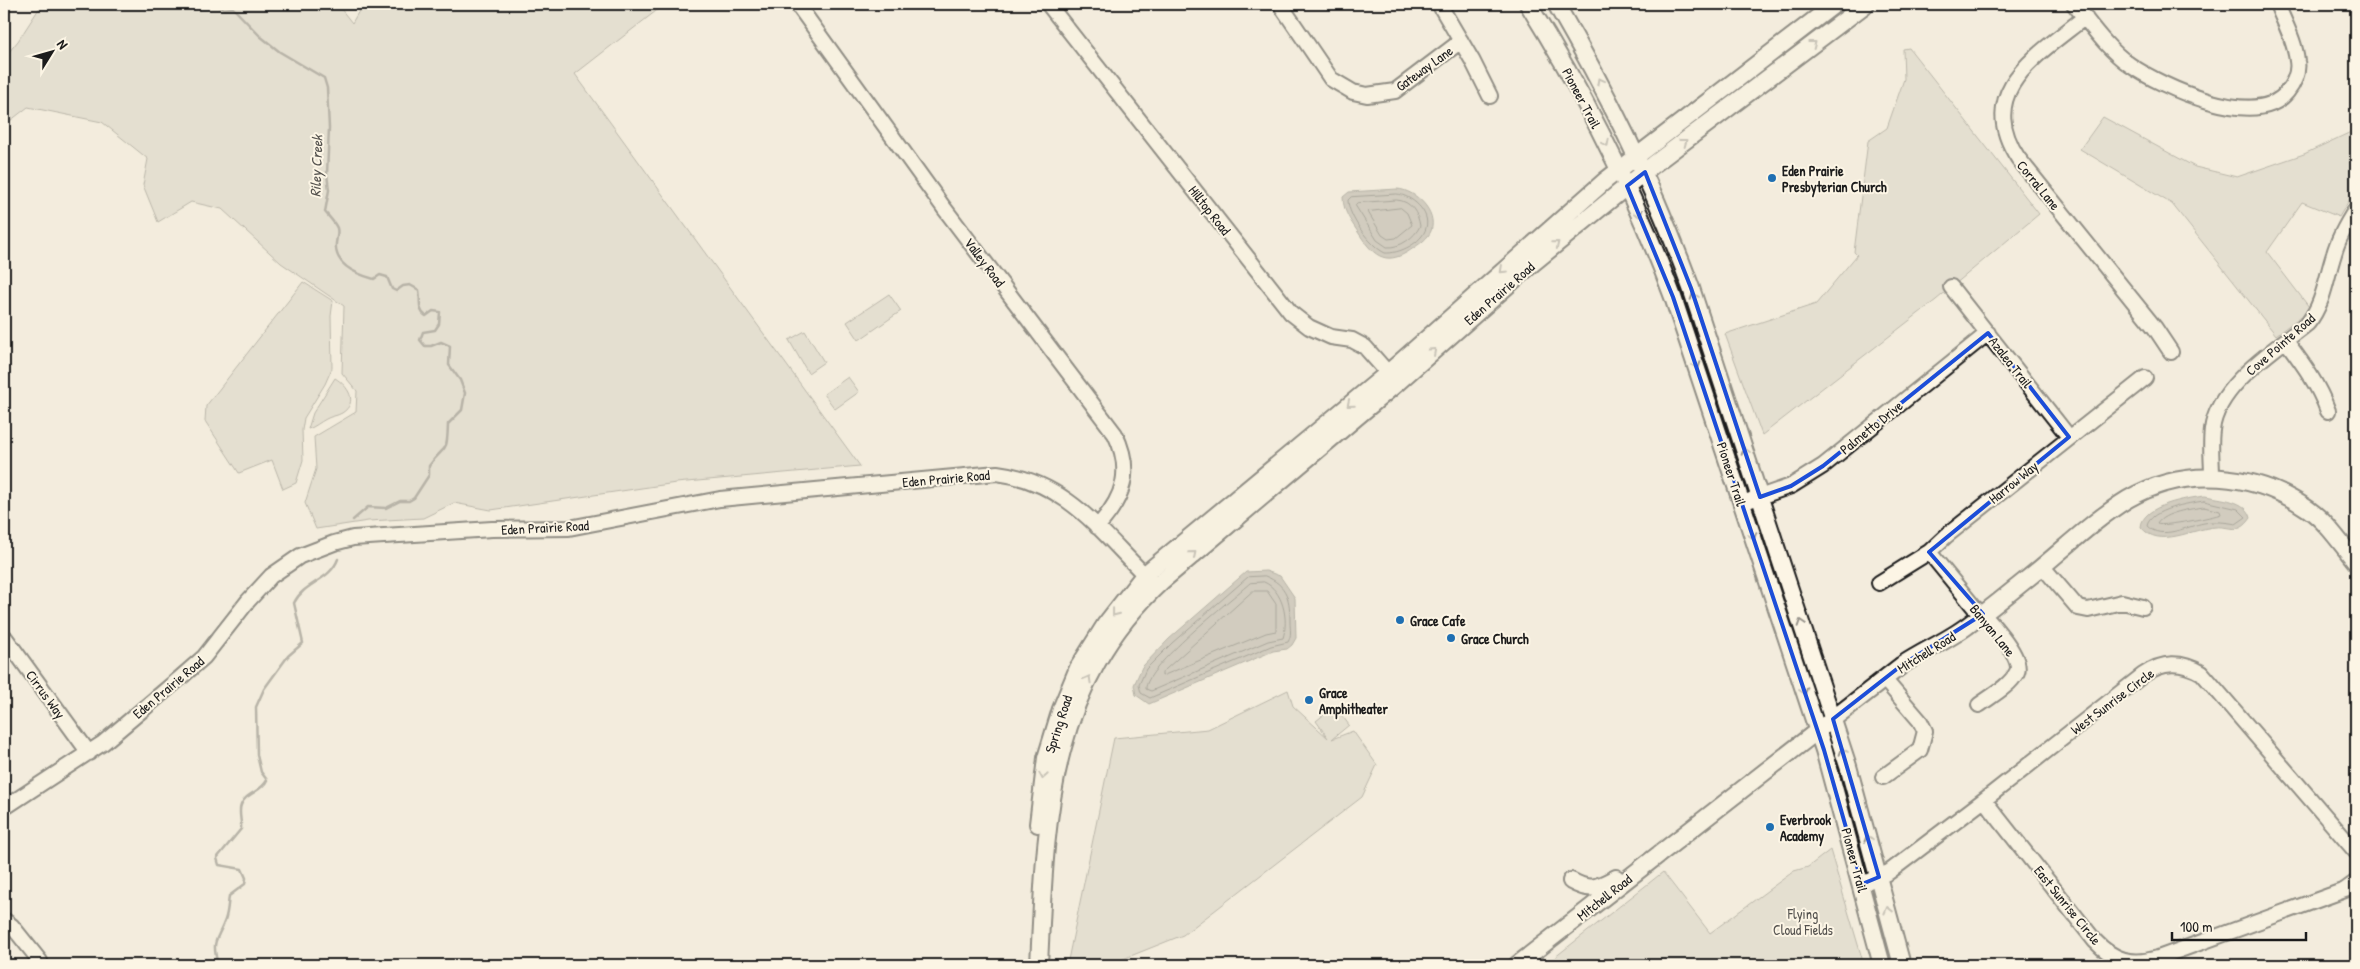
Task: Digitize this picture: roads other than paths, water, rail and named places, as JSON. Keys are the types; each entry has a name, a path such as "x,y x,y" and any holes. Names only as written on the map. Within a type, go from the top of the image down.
{"main road":[{"name":"Pioneer Trail","path":"1528,4 1575,83 1619,169 1670,288 1839,799 1882,965"},
{"name":"Pioneer Trail","path":"1556,4 1601,82 1645,172 1691,288 1833,719 1879,877 1902,965"},
{"name":"Eden Prairie Road","path":"1392,378 1524,250 1619,169 1835,4"},
{"name":"Eden Prairie Road","path":"1150,580 1392,378 1627,186 1863,5"},
{"name":"Mitchell Road","path":"1517,965 1884,679 1914,657 1967,626 2129,499 2174,481 2212,477 2250,482 2292,499 2308,509 2327,526 2356,562"},
{"name":"Spring Road","path":"1039,965 1042,896 1036,852 1042,784 1053,733 1078,668 1106,625 1150,580"},
{"path":"1571,881 1580,886 1596,889 1649,861"}],"street":[{"name":"Valley Road","path":"797,4 944,208 1115,434 1123,450 1125,467 1122,491 1108,514 1097,527"},
{"name":"Hilltop Road","path":"1048,4 1291,313 1309,327 1331,337 1352,340 1365,347 1392,378"},
{"name":"Gateway Lane","path":"1280,4 1323,70 1331,79 1353,92 1367,96 1395,91 1461,41"},
{"path":"1439,4 1490,96"},
{"path":"2074,4 2114,51 2130,65 2148,76 2185,94 2204,100 2250,108 2274,103 2288,91 2296,74 2298,62 2295,50 2277,4"},
{"name":"Corral Lane","path":"2085,17 2038,55 2015,78 2006,96 2004,109 2006,136 2018,158 2155,328 2171,352"},
{"name":"Cove Pointe Road","path":"2212,477 2212,430 2221,404 2240,379 2308,323 2316,313 2321,302 2334,252 2356,209"},
{"name":"Azalea Trail","path":"1951,287 2069,437"},
{"name":"Palmetto Drive","path":"1742,504 1791,486 1823,466 1988,333"},
{"path":"2286,341 2310,372 2320,390 2328,411"},
{"name":"Harrow Way","path":"1880,583 1930,552 2069,437 2145,378"},
{"name":"Eden Prairie Road","path":"4,808 89,753 204,657 248,601 271,576 300,556 334,543 354,538 492,530 569,528 720,499 997,474 1032,480 1050,488 1073,503 1150,580"},
{"name":"Banyan Lane","path":"1930,552 2013,652 2018,669 2011,680 1979,705"},
{"path":"2043,566 2078,608 2088,610 2122,602 2143,607"},
{"name":"Cirrus Way","path":"4,636 89,753"},
{"name":"West Sunrise Circle","path":"1862,884 1889,872 2153,667 2179,663 2191,666 2211,682 2356,852"},
{"path":"1883,778 1920,750 1925,731 1920,722 1884,679"},
{"name":"East Sunrise Circle","path":"1984,800 2095,941 2117,958 2130,962 2145,962 2158,958 2351,886"},
{"path":"4,920 12,926 40,961"}],"water":[{"path":"1404,190 1418,197 1428,209 1432,223 1431,231 1420,244 1407,252 1392,258 1386,258 1374,252 1362,238 1347,213 1343,197 1349,192"},
{"path":"2205,496 2239,504 2244,507 2251,518 2240,528 2207,528 2167,537 2157,537 2148,534 2141,527 2143,519 2157,508 2178,501"},
{"path":"1266,571 1280,576 1295,598 1296,638 1292,645 1287,649 1273,651 1149,704 1136,695 1134,685 1142,667 1169,639 1246,572"}],"waterway":[{"name":"Riley Creek","path":"216,4 224,9 233,8 260,36 280,52 324,78 327,88 329,128 327,174 329,190 325,212 337,228 337,255 345,265 362,275 374,279 380,275 387,277 392,289 396,291 403,286 410,285 419,290 420,308 426,316 433,311 440,312 439,324 435,330 423,332 420,340 425,346 441,342 450,346 449,365 460,380 465,393 462,410 448,424 446,446 429,466 429,475 414,498 409,501 400,501 386,508 368,507 353,520"},
{"name":"Riley Creek","path":"218,965 215,945 226,917 229,896 245,884 246,878 242,869 219,865 217,858 241,829 240,811 243,801 265,784 267,780 261,772 257,755 256,707 264,689 288,656 303,643 294,603 304,590 329,572 338,559"}],"place":[{"name":"Eden Prairie Presbyterian Church","path":"1772,178"},
{"name":"Grace Cafe","path":"1400,620"},
{"name":"Grace Church","path":"1451,638"},
{"name":"Grace Amphitheater","path":"1309,700"},
{"name":"Everbrook Academy","path":"1770,827"}],"park label":[{"name":"Flying Cloud Fields","path":"1803,922"}]}
